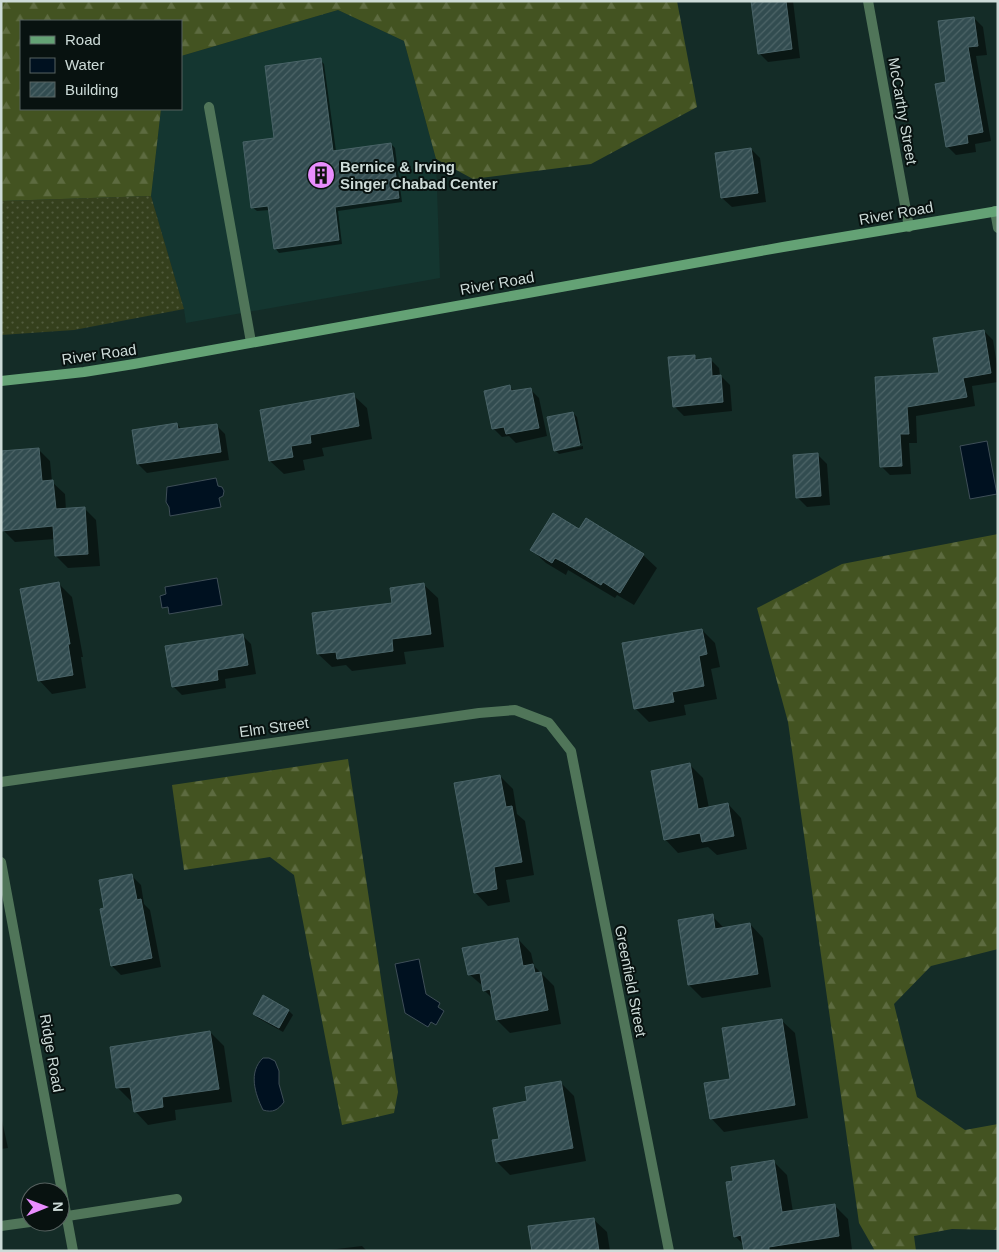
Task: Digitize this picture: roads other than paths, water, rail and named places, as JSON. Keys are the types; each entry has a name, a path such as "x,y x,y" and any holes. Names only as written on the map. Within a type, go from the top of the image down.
{"street":[{"name":"McCarthy Street","path":"868,1 909,227"},
{"path":"209,107 251,342"},
{"name":"River Road","path":"1,381 84,372 783,247 996,211"},
{"path":"996,211 998,228"},
{"name":"Elm Street","path":"1,782 479,713 515,710 549,723"},
{"name":"Greenfield Street","path":"549,723 571,751 670,1251"},
{"name":"Ridge Road","path":"1,862 57,1182"},
{"path":"70,1215 177,1199"},
{"path":"1,1226 20,1223"},
{"name":"Ridge Road","path":"68,1232 73,1251"}],"water":[{"path":"987,441 997,494 970,499 960,446"},
{"path":"216,478 218,486 222,487 224,491 223,496 219,498 221,507 170,516 169,507 166,502 167,487"},
{"path":"217,578 222,605 169,614 168,607 162,608 160,596 166,594 165,587"},
{"path":"419,959 426,994 440,1003 438,1007 444,1011 436,1025 431,1022 428,1027 405,1013 395,964"},
{"path":"263,1058 275,1061 279,1071 279,1084 284,1102 272,1111 263,1110 254,1083 258,1064"}],"place":[{"name":"Bernice & Irving Singer Chabad Center","path":"321,175"}]}
